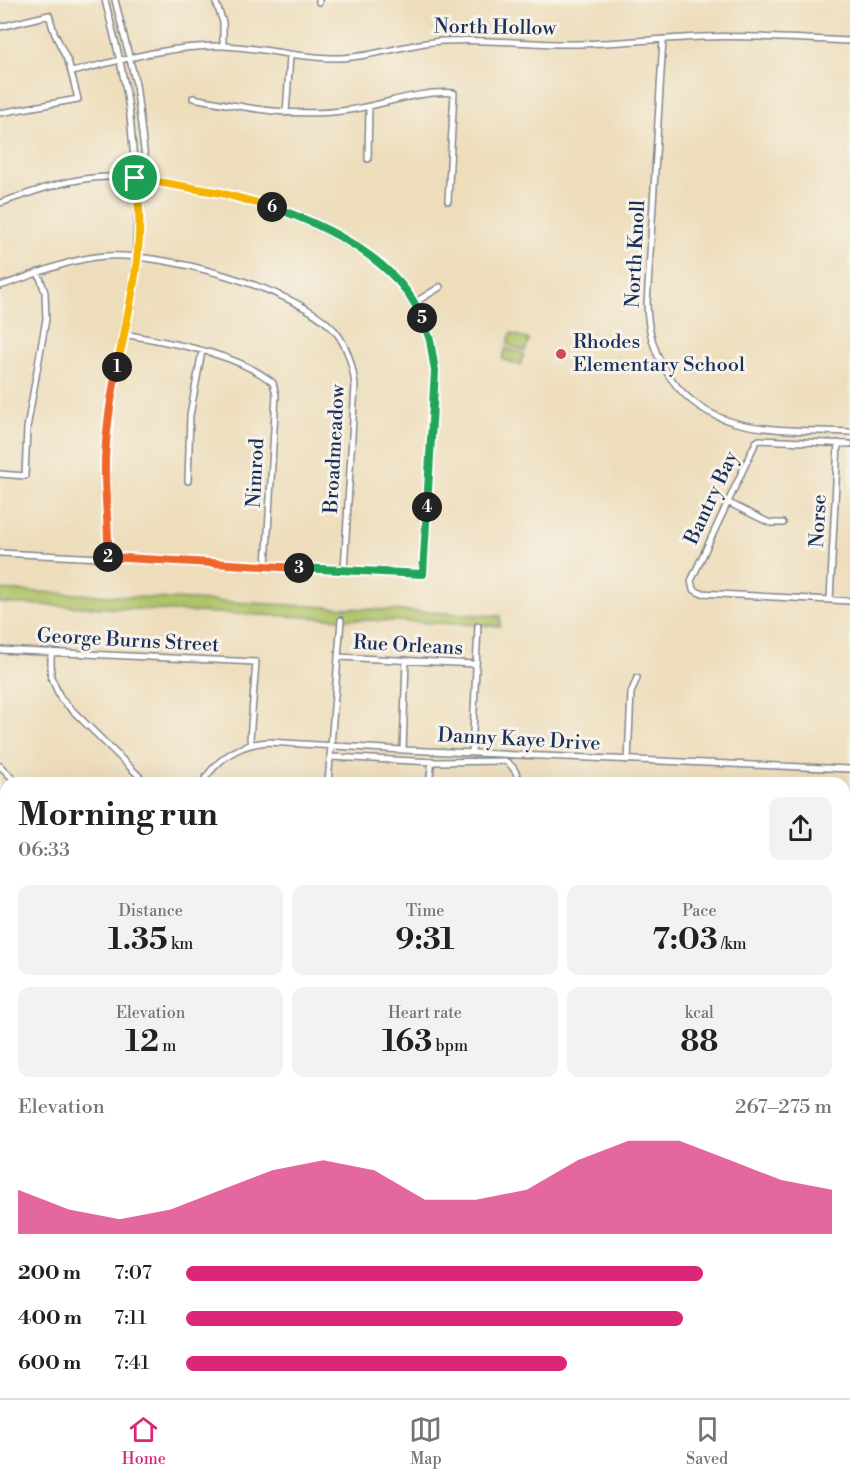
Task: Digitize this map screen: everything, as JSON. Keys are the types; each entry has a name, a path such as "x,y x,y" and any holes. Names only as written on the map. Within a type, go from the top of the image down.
{"street":[{"path":"105,0 120,60 132,131 135,178 139,198"},
{"path":"108,558 106,435 136,257 139,198 145,178 141,111 116,0"},
{"path":"214,0 223,22 223,46"},
{"path":"0,27 49,15 72,72 78,99 0,113"},
{"name":"North Hollow","path":"72,72 167,50 223,46 290,56 343,58 411,45 453,40 577,44 752,37 850,42"},
{"name":"North Knoll","path":"663,39 647,304 649,331 658,358 673,382 691,401 723,419 749,425 850,432"},
{"path":"286,113 290,56"},
{"path":"193,98 255,110 286,113 325,112 369,106 436,92 454,93 448,201"},
{"path":"368,159 369,106"},
{"path":"0,203 51,185 79,179 107,177 145,178 274,207 311,223 378,262 400,282 414,303 430,340 435,371 423,574 0,553"},
{"name":"Broadmeadow","path":"0,286 67,262 106,256 136,257 236,278 266,289 321,318 343,343 350,358 355,386 344,570"},
{"path":"0,474 25,476 27,428 46,319 45,292 38,272"},
{"path":"414,303 440,288"},
{"path":"124,334 202,351 190,415 188,481"},
{"name":"Nimrod","path":"202,351 247,368 273,383 276,395 266,566"},
{"name":"Bantry Bay","path":"830,600 700,593 693,588 692,577 754,444 759,440 850,444"},
{"name":"Norse","path":"830,600 838,443"},
{"path":"727,502 770,523 783,523"},
{"path":"830,600 850,601"},
{"path":"328,777 341,620"},
{"path":"472,753 478,626"},
{"name":"George Burns Street","path":"0,650 256,662 250,739 252,744"},
{"path":"51,652 51,677 61,699 140,777"},
{"name":"Rue Orleans","path":"339,657 475,664"},
{"path":"403,750 406,660"},
{"path":"628,760 630,693 637,678"},
{"name":"Danny Kaye Drive","path":"206,777 223,759 236,750 252,744 279,742 403,750 850,769"},
{"path":"428,751 432,761"},
{"path":"430,777 436,751"},
{"path":"330,758 505,761 511,765 518,777"},
{"path":"0,766 11,777"}],"green space":[{"path":"511,333 529,340 525,351 507,344"},
{"path":"506,348 524,354 520,365 502,359"},
{"path":"0,590 500,616 500,626 0,603"}],"place":[{"name":"Rhodes Elementary School","path":"561,354"}],"route":[{"path":"135,178 221,193 290,213 364,252 390,272 409,294 418,309 430,340 435,371 423,574 108,558 106,435 131,299 136,257 139,198 135,178"}]}
